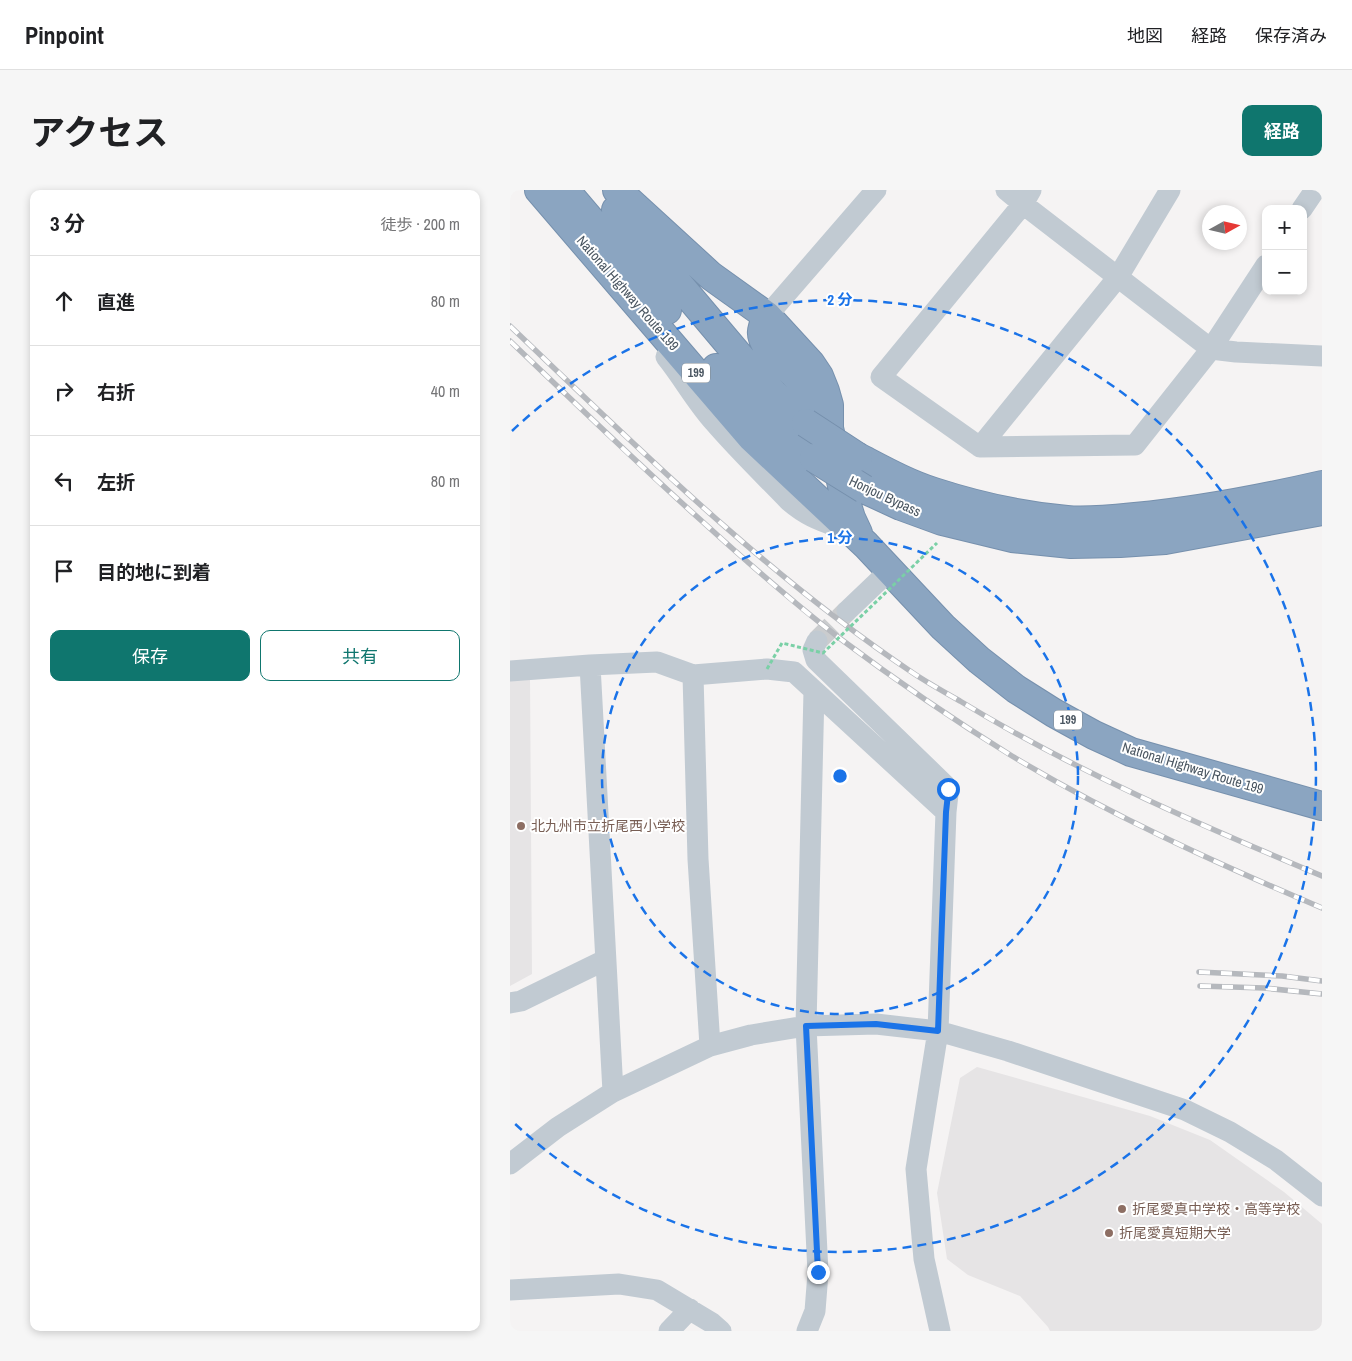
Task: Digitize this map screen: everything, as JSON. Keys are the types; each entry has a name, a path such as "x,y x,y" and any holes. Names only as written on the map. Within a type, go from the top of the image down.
{"highway":[{"name":"National Highway Route 199","path":"538,190 752,436 858,538 943,627 979,660 1016,689 1078,726 1131,752 1322,806"},
{"name":"Honjou Bypass","path":"565,190 725,378 755,410 783,436 814,458 864,489 901,506 942,521 1012,538 1071,544 1165,540 1322,511"},
{"name":"Honjou Bypass","path":"599,190 740,357 773,393 858,457 893,475 933,492 1012,512 1069,520 1162,514 1276,496 1322,485"},
{"name":"National Highway Route 199","path":"617,190 711,276 767,316 811,364 819,376 829,405 818,426 858,538"}],"street":[{"path":"525,190 680,374 714,422 789,501 813,518 858,538"},
{"path":"767,316 876,190"},
{"path":"1006,190 1027,197 1118,277 1212,349 1322,356"},
{"path":"980,447 1118,277 1170,190"},
{"path":"1305,205 1314,190"},
{"path":"1027,197 881,377 980,447 1135,445 1212,349 1262,271"},
{"path":"847,611 890,570"},
{"path":"817,641 813,650 816,660 945,785 948,794 938,1031 916,1170 924,1259 940,1331"},
{"path":"510,671 657,662 693,675 767,669 794,672 946,812"},
{"path":"590,665 613,1092"},
{"path":"693,675 698,860 710,1046"},
{"path":"807,1331 815,1311 818,1272 806,1026 814,691"},
{"path":"510,1003 521,1001 606,960"},
{"path":"510,1164 558,1128 613,1092 710,1046 750,1035 806,1026 876,1024 938,1031 1008,1051 1185,1110 1230,1132 1276,1160 1322,1196"},
{"path":"510,1290 619,1284 657,1290 712,1323 721,1331"},
{"path":"669,1331 690,1309"}],"path":[{"path":"767,669 782,643 823,653 936,543"}],"shaded area":[{"name":"北九州市立折尾西小学校","path":"530,678 532,974 510,986 510,679"},
{"name":"折尾愛真中学校・高等学校","path":"977,1067 1150,1116 1210,1140 1284,1192 1322,1224 1322,1331 1050,1331 1020,1296 968,1275 947,1259 937,1193 960,1078"}],"tunnel":[{"path":"817,641 847,611"}],"railway":[{"path":"510,326 606,418 754,552 858,635 913,673 1003,726 1092,773 1229,837 1322,876"},
{"path":"510,341 606,433 753,567 859,653 967,728 1049,778 1203,856 1322,908"},
{"path":"1199,972 1282,976 1322,981"},
{"path":"1200,986 1264,988 1322,994"}],"place":[{"name":"北九州市立折尾西小学校","path":"521,826"},
{"name":"折尾愛真中学校・高等学校","path":"1122,1209"},
{"name":"折尾愛真短期大学","path":"1109,1233"}],"route":[{"path":"818,1272 806,1026 876,1024 938,1031 948,789"}]}
